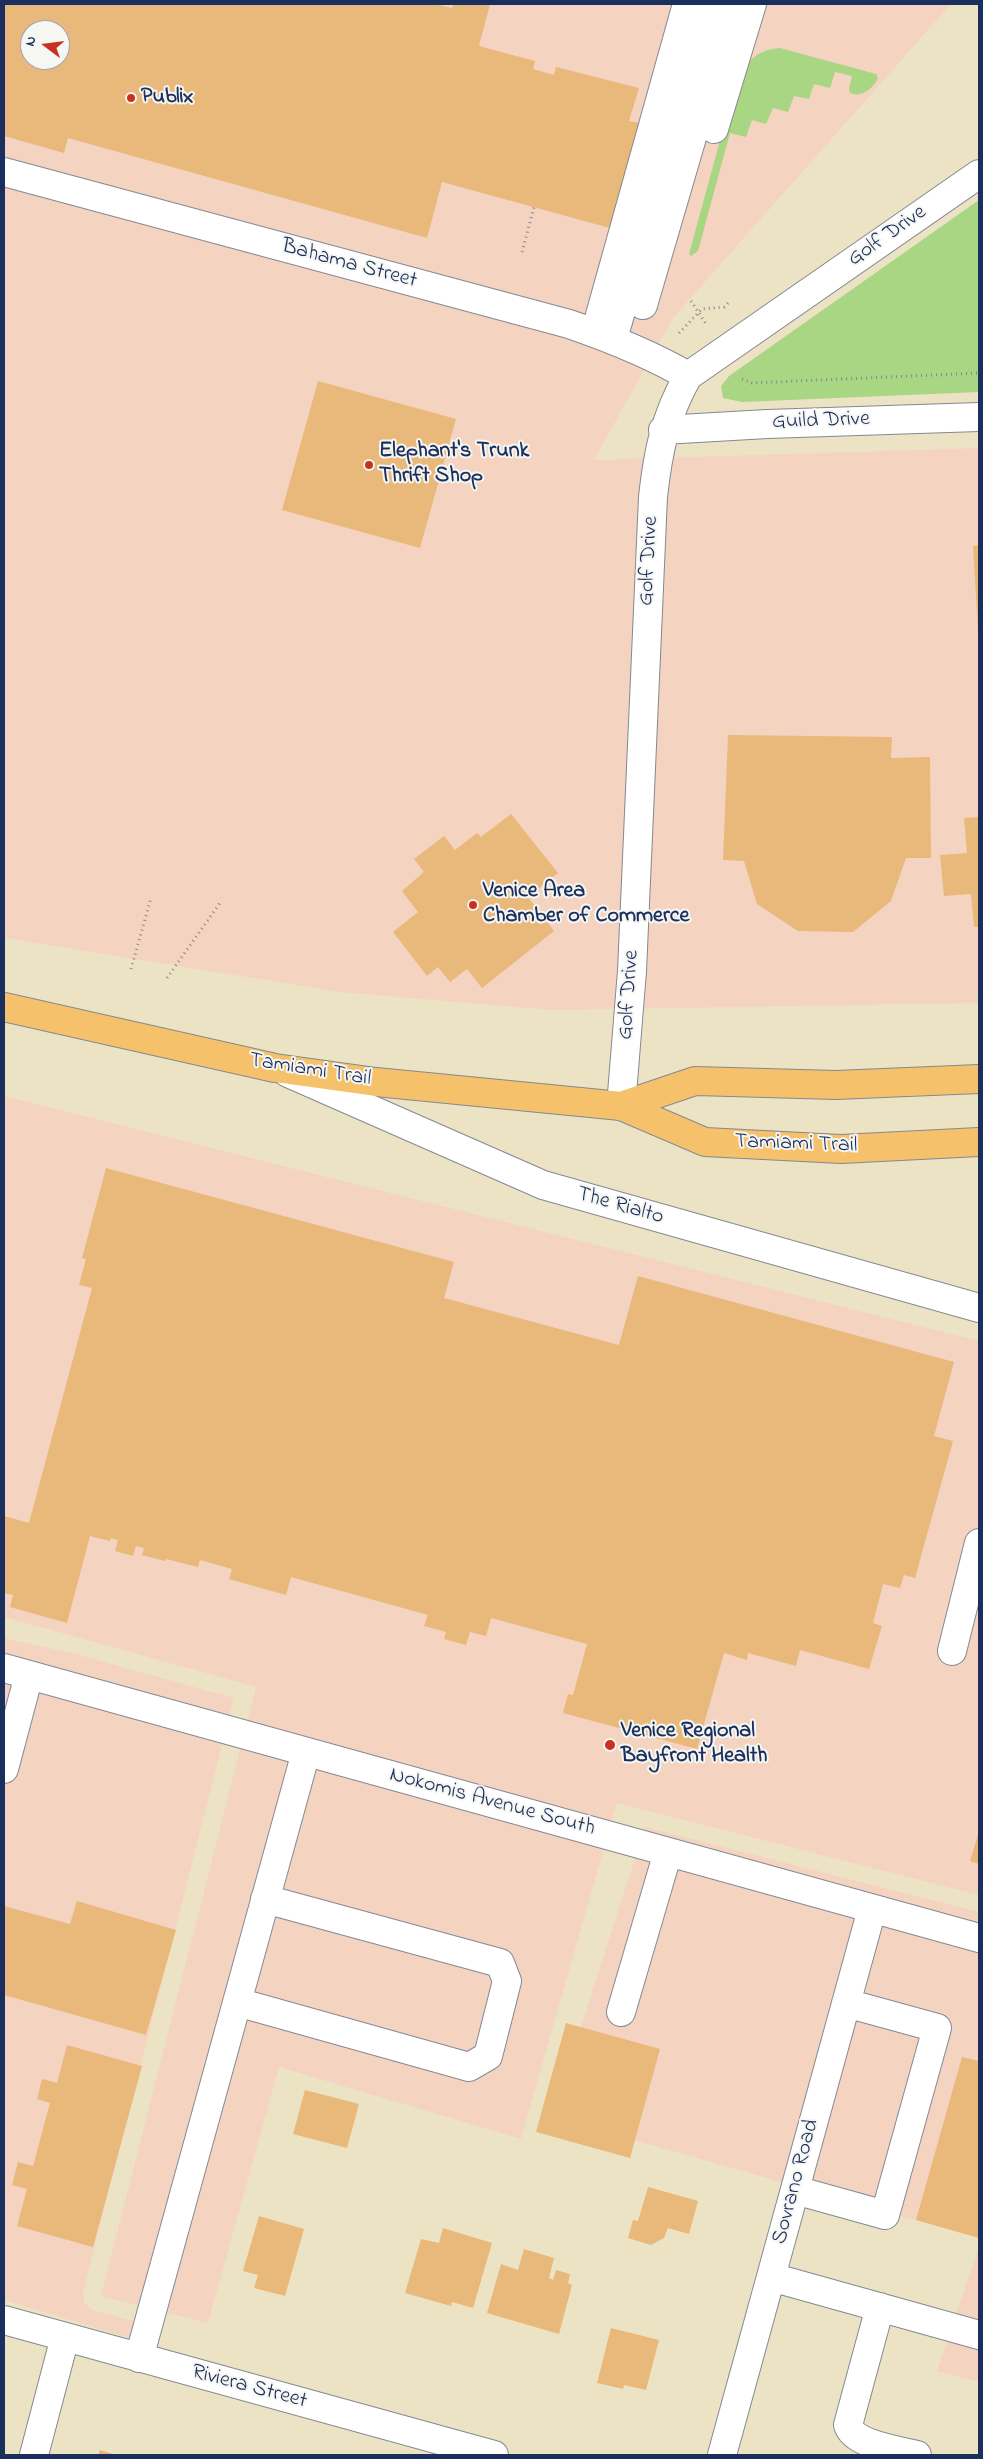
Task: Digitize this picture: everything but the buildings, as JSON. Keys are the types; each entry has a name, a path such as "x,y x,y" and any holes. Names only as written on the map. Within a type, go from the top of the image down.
{"main road":[{"name":"Tamiami Trail","path":"4,1006 275,1068 376,1082 621,1106 705,1142 841,1149 979,1142"},
{"name":"Tamiami Trail","path":"621,1106 695,1081 836,1085 979,1079"}],"street":[{"path":"614,336 687,4"},
{"path":"614,336 709,4"},
{"path":"614,336 731,4"},
{"path":"659,311 752,4"},
{"name":"Bahama Street","path":"4,172 614,336 688,376"},
{"name":"Golf Drive","path":"621,1106 632,971 652,497 663,430 674,401 688,376 979,174"},
{"name":"Guild Drive","path":"663,430 979,416"},
{"name":"The Rialto","path":"275,1068 543,1185 979,1308"},
{"path":"952,1651 979,1543"},
{"path":"4,1769 16,1672"},
{"name":"Nokomis Avenue South","path":"16,1672 979,1938"},
{"path":"140,2358 306,1752"},
{"path":"621,2012 668,1852"},
{"path":"237,2002 469,2068 488,2056 507,1980 500,1963 265,1899"},
{"name":"Sovrano Road","path":"722,2455 872,1909"},
{"path":"795,2190 885,2215 937,2028 846,2003"},
{"path":"771,2277 979,2335"},
{"path":"880,2307 848,2425 850,2433 862,2440 917,2455"},
{"name":"Riviera Street","path":"4,2320 494,2455"},
{"path":"34,2455 65,2337"}],"path":[{"path":"522,252 534,207"},
{"path":"691,301 709,328"},
{"path":"676,335 698,313 706,308 724,307 729,302"},
{"path":"738,372 741,378 752,384 979,373"},
{"path":"131,969 151,898"},
{"path":"167,978 220,903"}],"shaded area":[{"path":"4,4 951,4 673,318 594,460 979,448 979,1003 552,1010 340,992 4,938"},
{"name":"Venice Regional Bayfront Health","path":"4,1096 979,1341 979,1895 617,1803 521,2139 279,2067 208,2323 101,2296 256,1687 4,1617"},
{"path":"4,1638 72,1653 234,1698 83,2292 84,2302 92,2310 140,2323 136,2340 4,2300"},
{"path":"645,1827 979,1912 979,2238 552,2117"},
{"path":"979,2247 979,2382 937,2371"}],"green space":[{"path":"780,48 876,74 878,78 866,92 854,94 850,93 849,89 852,76 835,72 830,88 814,84 809,99 794,96 788,112 773,108 766,124 752,120 746,137 730,133 698,251 691,256 689,254 735,86 747,65 757,55 771,49"},
{"path":"979,200 979,392 742,402 723,398 721,386 729,376"}],"place":[{"name":"Publix","path":"131,98"},
{"name":"Elephant's Trunk Thrift Shop","path":"369,465"},
{"name":"Venice Area Chamber of Commerce","path":"473,905"},
{"name":"Venice Regional Bayfront Health","path":"610,1745"}]}
